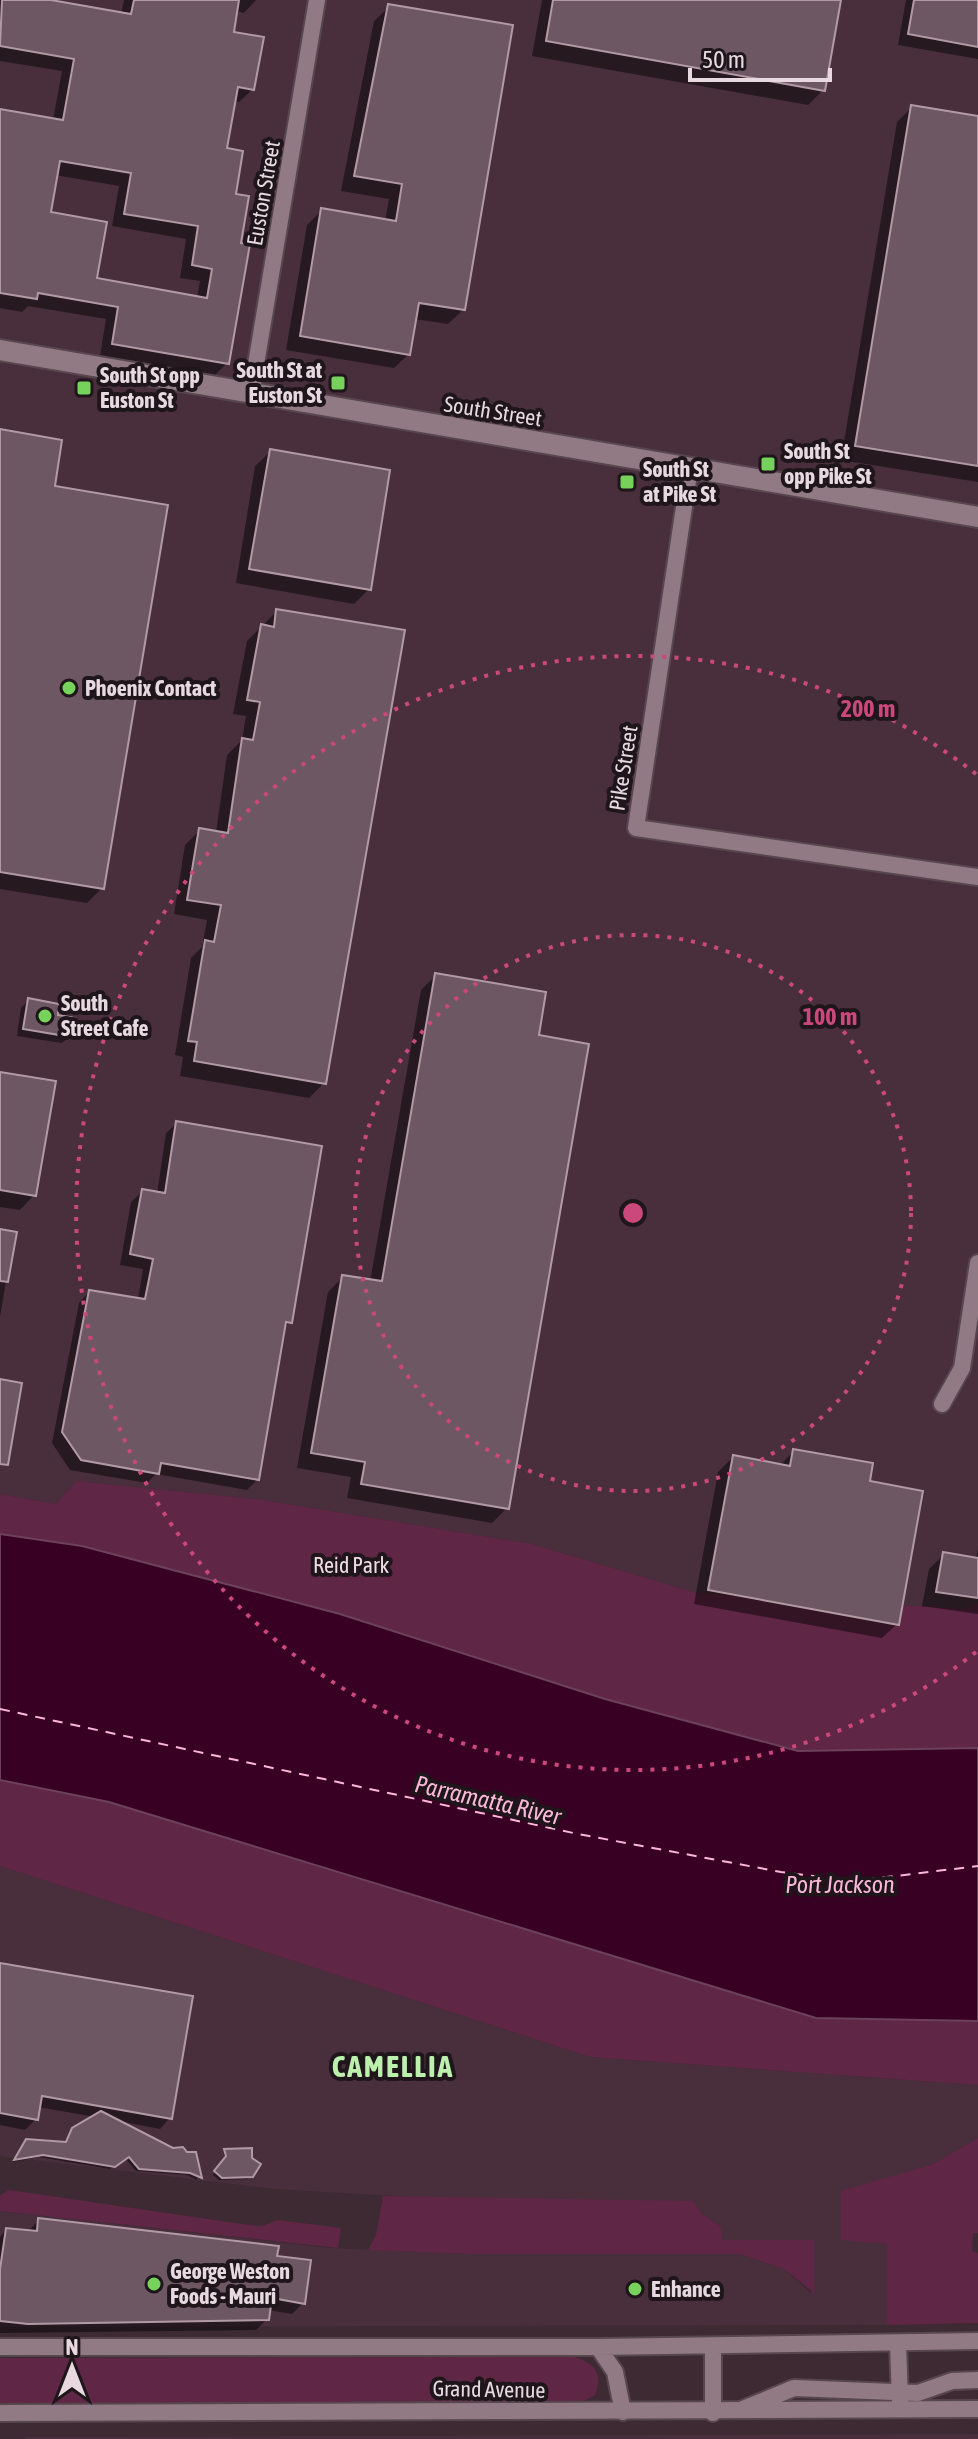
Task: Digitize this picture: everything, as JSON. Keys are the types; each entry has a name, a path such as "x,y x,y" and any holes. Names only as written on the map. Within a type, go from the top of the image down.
{"street":[{"name":"Euston Street","path":"251,394 317,0"},
{"name":"South Street","path":"0,350 978,517"},
{"name":"Pike Street","path":"690,467 636,828 978,877"},
{"path":"942,1404 962,1368 978,1263"},
{"name":"Grand Avenue","path":"0,2347 598,2347 978,2341"},
{"path":"898,2343 900,2410"},
{"path":"713,2346 713,2413"},
{"path":"598,2347 615,2372 623,2412"},
{"path":"734,2412 794,2388 835,2387 900,2393 926,2391 952,2381 978,2380"},
{"name":"Grand Avenue","path":"0,2413 353,2409 713,2413 978,2409"}],"shaded area":[{"path":"0,0 978,0 978,1603 964,1609 697,1593 532,1544 263,1500 76,1481 56,1504 0,1494"},
{"path":"0,1866 590,2057 978,2085 978,2138 933,2164 841,2192 862,2240 887,2244 887,2325 0,2327 0,2211 330,2248 470,2254 739,2254 784,2269 811,2293 814,2241 721,2240 721,2227 702,2214 274,2189 0,2156"},
{"path":"978,2434 978,2439 26,2439 26,2437"}],"green space":[{"name":"Reid Park","path":"76,1481 263,1500 532,1544 697,1593 964,1609 978,1603 978,1748 798,1752 605,1699 340,1614 82,1546 0,1534 0,1494 56,1504"},
{"path":"0,1780 109,1802 816,2018 978,2021 978,2085 590,2057 0,1866"},
{"path":"978,2138 978,2233 973,2233 972,2251 978,2253 978,2323 887,2325 887,2244 841,2240 841,2191 933,2164"},
{"path":"9,2190 249,2225 263,2226 277,2220 341,2228 338,2248 0,2211 0,2195"},
{"path":"383,2196 693,2201 702,2214 721,2227 722,2240 814,2240 814,2293 784,2269 739,2254 470,2254 368,2250 376,2235"},
{"path":"575,2357 593,2367 598,2376 595,2395 584,2401 0,2405 0,2358"}],"water":[{"name":"Port Jackson","path":"0,1534 82,1546 340,1614 605,1699 798,1751 978,1748 978,2021 816,2018 109,1802 0,1780"}],"building":[{"path":"2,0 51,0 131,14 134,0 239,0 234,32 264,37 254,90 238,87 227,148 243,151 236,194 249,196 241,243 250,244 229,364 112,344 118,307 38,293 37,299 0,293 0,109 63,120 74,59 0,46","holes":["60,161 131,173 124,214 198,226 192,265 212,269 207,298 97,278 107,222 51,212"]},
{"path":"553,0 841,0 825,91 546,41"},
{"path":"914,0 978,0 978,47 908,34"},
{"path":"388,4 513,25 465,310 419,303 410,355 300,336 321,208 396,221 402,184 354,176"},
{"path":"911,105 978,116 978,466 855,446"},
{"name":"Phoenix Contact","path":"0,429 62,440 55,486 168,505 104,889 0,872"},
{"path":"270,449 390,470 371,590 249,569"},
{"path":"276,609 405,630 326,1084 194,1061 197,1042 188,1041 205,940 214,942 221,905 187,900 199,828 228,833 242,738 253,740 260,702 247,700 261,624 274,627"},
{"path":"435,973 546,992 539,1035 589,1044 509,1509 361,1484 365,1462 311,1453 342,1275 382,1281"},
{"name":"South Street Cafe","path":"28,998 59,1004 58,1015 75,1018 71,1037 23,1029"},
{"path":"0,1072 56,1081 36,1196 0,1190"},
{"path":"176,1121 322,1146 292,1323 286,1322 259,1480 161,1463 159,1474 81,1460 62,1432 89,1290 145,1299 153,1259 130,1254 142,1189 165,1193"},
{"path":"0,1229 17,1232 8,1282 0,1281"},
{"path":"0,1379 22,1383 8,1465 0,1464"},
{"path":"793,1449 873,1463 870,1481 923,1491 899,1625 708,1590 733,1455 790,1466"},
{"path":"943,1552 978,1558 978,1598 936,1592"},
{"path":"0,1963 193,1996 172,2119 42,2096 38,2120 0,2113"},
{"path":"101,2111 173,2148 183,2147 187,2152 196,2152 202,2178 190,2173 139,2169 129,2157 115,2167 43,2155 14,2160 26,2139 66,2142 72,2128"},
{"path":"252,2148 252,2158 261,2164 253,2177 222,2178 214,2171 226,2156 224,2149"},
{"name":"George Weston Foods - Mauri","path":"38,2218 279,2246 277,2256 311,2260 305,2304 272,2298 269,2320 28,2324 0,2321 0,2269 6,2228 37,2231"}],"ferry route":[{"path":"0,1709 578,1834 781,1872 830,1878 879,1878 978,1866"}],"place":[{"name":"South St at Euston St","path":"338,383"},
{"name":"South St opp Euston St","path":"84,388"},
{"name":"South St opp Pike St","path":"768,464"},
{"name":"South St at Pike St","path":"627,482"},
{"name":"Phoenix Contact","path":"69,688"},
{"name":"South Street Cafe","path":"45,1016"},
{"name":"George Weston Foods - Mauri","path":"154,2284"},
{"name":"Enhance","path":"635,2289"}],"district":[{"name":"CAMELLIA","path":"393,2066"}],"water label":[{"name":"Parramatta River","path":"488,1800"}]}
